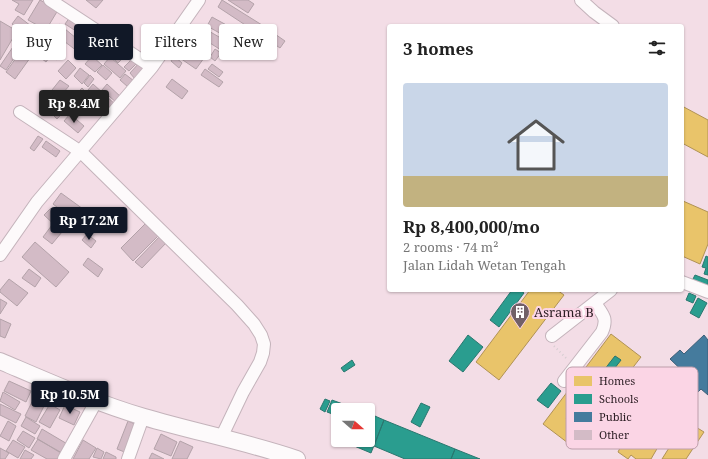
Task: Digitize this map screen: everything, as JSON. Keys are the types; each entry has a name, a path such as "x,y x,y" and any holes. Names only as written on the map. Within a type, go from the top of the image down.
{"main road":[{"path":"0,361 143,417 221,438 272,455 297,459"}],"street":[{"path":"50,0 152,67"},
{"path":"0,255 37,202 152,67 199,0"},
{"path":"580,0 610,24"},
{"path":"20,112 81,152 237,305 254,324 264,344 263,353 260,362 243,392 221,438"},
{"path":"684,283 708,292"},
{"path":"552,336 608,292"},
{"path":"574,367 602,332 606,324 604,316 595,303"},
{"path":"64,459 97,400"},
{"path":"128,459 143,417"}],"building: Homes":[{"path":"684,107 708,120 708,157 684,144"},
{"path":"684,201 708,212 708,244 700,264 684,257"},
{"name":"Asrama B","path":"528,292 560,292 564,295 499,380 476,362"},
{"path":"611,334 641,357 633,367 616,367 621,360 615,356 606,367 586,367"},
{"path":"566,394 566,419 566,441 543,424"},
{"path":"698,428 704,432 698,441"},
{"path":"620,449 657,449 651,459 636,459 631,455 628,459 618,452"},
{"path":"668,449 693,449 686,459 662,459"}],"building: Schools":[{"path":"706,256 708,257 708,275 704,274 706,268 702,267"},
{"path":"695,275 708,280 708,286 691,283"},
{"path":"511,292 524,293 499,327 490,320"},
{"path":"689,293 696,296 693,303 686,300"},
{"path":"698,298 707,303 699,318 690,313"},
{"path":"468,335 483,347 463,372 449,361"},
{"path":"615,356 621,360 616,367 606,367"},
{"path":"352,360 355,365 344,372 341,368"},
{"path":"551,383 561,391 548,408 537,400"},
{"path":"325,399 330,401 325,412 320,409"},
{"path":"332,400 340,403 331,403 331,413 327,412"},
{"path":"421,403 430,407 420,427 411,422"},
{"path":"375,416 384,420 375,443"},
{"path":"384,420 455,449 451,459 405,459 375,446"},
{"path":"357,447 373,447 371,453"},
{"path":"455,449 480,459 451,459"}],"building: Public":[{"path":"704,335 708,340 708,395 701,389 698,392 698,367 678,367 670,359 680,350 684,354"}],"building: Other":[{"path":"12,0 33,0 24,15 15,10 19,4"},
{"path":"40,0 58,10 50,24 35,24 28,20"},
{"path":"86,0 103,0 96,8"},
{"path":"222,0 260,24 244,24 218,7"},
{"path":"228,0 248,0 254,4 248,13"},
{"path":"18,16 28,24 12,24"},
{"path":"70,17 81,24 74,24 74,30 65,24"},
{"path":"212,17 225,24 219,24 219,33 211,28 211,24 208,24"},
{"path":"0,21 12,28 12,40 0,60"},
{"path":"66,30 74,36 74,49 66,43"},
{"path":"211,32 219,37 219,49 211,44"},
{"path":"277,35 285,41 280,48 277,46"},
{"path":"12,48 13,60 6,70 0,66"},
{"path":"215,49 219,52 219,56 215,61 211,58"},
{"path":"15,60 29,60 15,79 6,72"},
{"path":"68,60 76,68 66,79 58,71"},
{"path":"88,60 96,60 102,65 95,72 85,64"},
{"path":"107,60 113,60 126,71 120,78 104,64"},
{"path":"131,60 136,64 129,71 124,67"},
{"path":"179,60 182,63 179,68 171,61"},
{"path":"183,60 203,60 196,69"},
{"path":"140,62 146,67 135,79 130,73"},
{"path":"212,64 223,72 219,77 208,69"},
{"path":"103,65 112,73 106,80 97,72"},
{"path":"80,68 89,75 82,84 74,76"},
{"path":"205,69 223,82 219,87 201,75"},
{"path":"125,74 134,81 128,87 120,80"},
{"path":"90,75 94,79 88,87 84,83"},
{"path":"172,79 188,91 182,99 166,87"},
{"path":"60,80 69,86 56,101 48,95"},
{"path":"93,84 104,94 99,99 88,90"},
{"path":"107,84 122,98 117,103 102,90"},
{"path":"82,88 100,107 93,114 75,95"},
{"path":"64,95 72,103 57,119 49,111"},
{"path":"106,96 116,105 110,112 100,102"},
{"path":"70,114 84,126 78,133 64,121"},
{"path":"38,136 43,139 34,151 30,148"},
{"path":"46,141 60,151 56,157 42,147"},
{"path":"61,193 83,209 75,221 53,204"},
{"path":"51,208 65,220 58,228 44,215"},
{"path":"148,221 161,233 133,261 121,248"},
{"path":"52,225 62,232 52,244 43,237"},
{"path":"87,234 96,241 91,248 82,240"},
{"path":"161,235 168,241 142,268 135,262"},
{"path":"35,242 69,272 56,287 22,257"},
{"path":"88,258 103,269 98,277 83,265"},
{"path":"29,269 41,278 35,287 22,278"},
{"path":"9,279 28,293 17,306 0,292"},
{"path":"0,299 7,303 0,314"},
{"path":"0,319 11,324 5,338 0,336"},
{"path":"9,381 31,391 26,402 4,391"},
{"path":"3,392 20,402 15,410 0,401"},
{"path":"34,398 45,404 36,422 25,416"},
{"path":"0,404 21,414 16,423 0,415"},
{"path":"50,404 60,410 50,428 39,422"},
{"path":"65,405 80,412 74,425 59,418"},
{"path":"26,417 40,426 35,434 21,426"},
{"path":"8,421 16,426 9,441 0,436"},
{"path":"128,421 137,425 127,453 117,449"},
{"path":"42,429 69,445 64,454 37,439"},
{"path":"23,431 35,438 29,448 17,440"},
{"path":"161,434 177,442 171,456 154,449"},
{"path":"38,439 64,455 62,459 47,459 31,450"},
{"path":"13,440 25,447 18,458 6,451"},
{"path":"83,440 96,448 89,459 73,459"},
{"path":"180,441 193,447 187,459 172,459"},
{"path":"0,448 9,453 5,459 0,459"},
{"path":"97,448 104,452 101,459 93,457"},
{"path":"25,450 34,455 31,459 20,459"},
{"path":"106,452 116,457 116,459 103,459"},
{"path":"152,453 164,459 149,459"}],"place":[{"name":"Asrama B","path":"520,329"}]}
